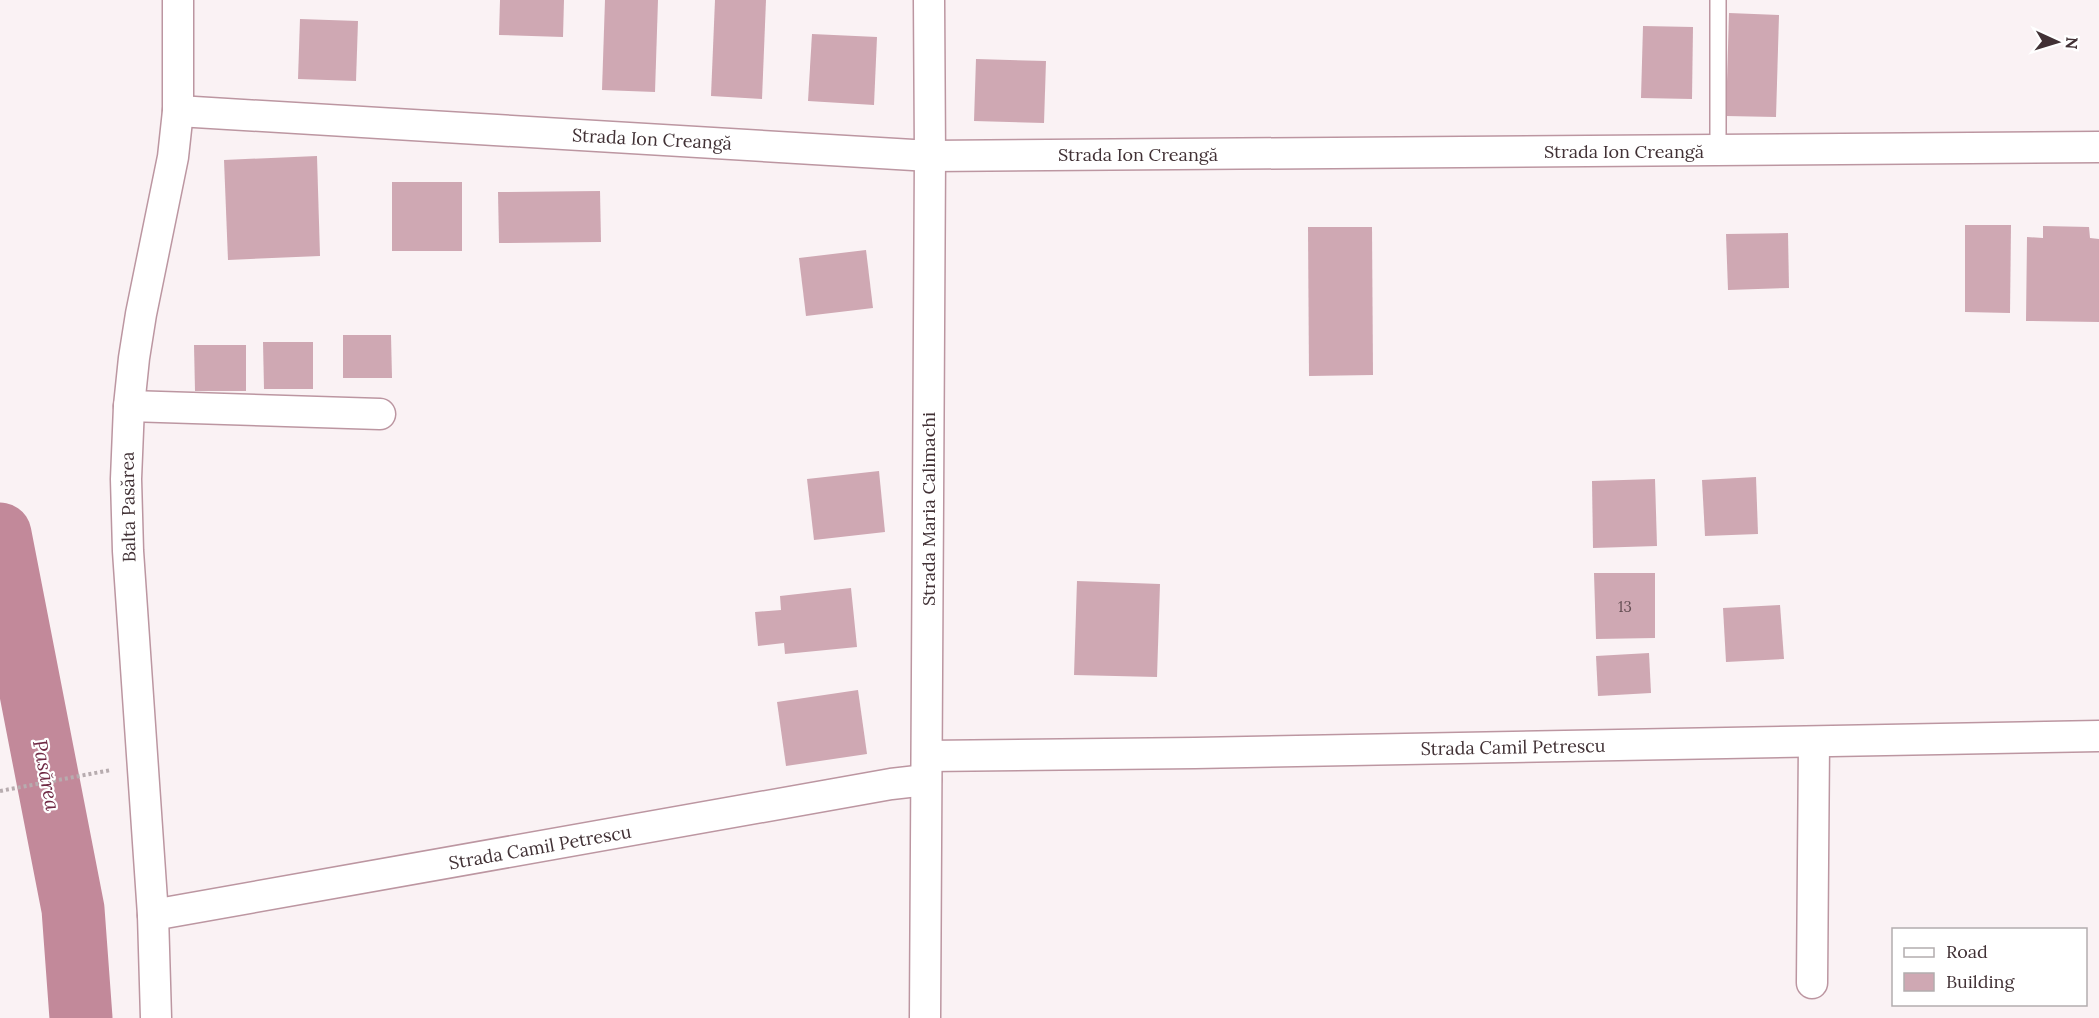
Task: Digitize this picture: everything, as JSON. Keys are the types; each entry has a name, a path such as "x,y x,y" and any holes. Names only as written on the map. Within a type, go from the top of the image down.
{"street":[{"name":"Balta Pasărea","path":"156,1018 153,915 128,551 126,479 129,406 141,315 167,194 178,111 178,0"},
{"name":"Strada Maria Calimachi","path":"925,1018 929,0"},
{"name":"Strada Ion Creangă","path":"178,111 930,156 2099,147"},
{"path":"129,406 380,414"},
{"name":"Strada Camil Petrescu","path":"153,915 891,784 927,768 2099,736"},
{"path":"1812,983 1814,742"}],"lane":[{"path":"1718,0 1718,150"}],"path":[{"path":"2,791 142,765"}],"building":[{"path":"500,0 564,0 563,37 499,35"},
{"path":"605,0 658,0 655,92 602,90"},
{"path":"715,0 766,0 762,99 711,96"},
{"path":"1729,13 1779,15 1776,117 1726,116"},
{"path":"300,19 358,21 356,81 298,79"},
{"path":"1643,26 1693,27 1692,99 1641,98"},
{"path":"812,34 877,37 874,105 808,101"},
{"path":"976,59 1046,61 1044,123 974,121"},
{"path":"317,156 320,256 228,260 224,160"},
{"path":"392,182 462,182 462,251 392,251"},
{"path":"600,191 601,242 499,243 498,192"},
{"path":"1965,225 2011,225 2010,313 1965,312"},
{"path":"2043,226 2089,227 2090,238 2099,239 2099,322 2026,321 2027,237 2043,238"},
{"path":"1308,227 1372,227 1373,375 1309,376"},
{"path":"1788,233 1789,288 1728,290 1726,234"},
{"path":"866,250 873,308 806,316 799,258"},
{"path":"343,335 391,335 392,378 343,378"},
{"path":"263,342 313,342 313,389 264,389"},
{"path":"194,345 246,345 246,391 195,391"},
{"path":"879,471 885,532 814,540 807,479"},
{"path":"1756,477 1758,534 1705,536 1702,480"},
{"path":"1655,479 1657,546 1593,548 1592,481"},
{"path":"1594,573 1655,573 1655,638 1596,639"},
{"path":"1077,581 1160,584 1157,677 1074,675"},
{"path":"851,588 857,647 785,654 784,643 758,646 755,612 781,610 780,596"},
{"path":"1780,605 1784,659 1726,662 1723,608"},
{"path":"1649,653 1651,693 1598,696 1596,656"},
{"path":"858,690 867,754 786,766 777,702"}],"waterway":[{"name":"Pasărea","path":"0,534 73,909 81,1018"}]}
